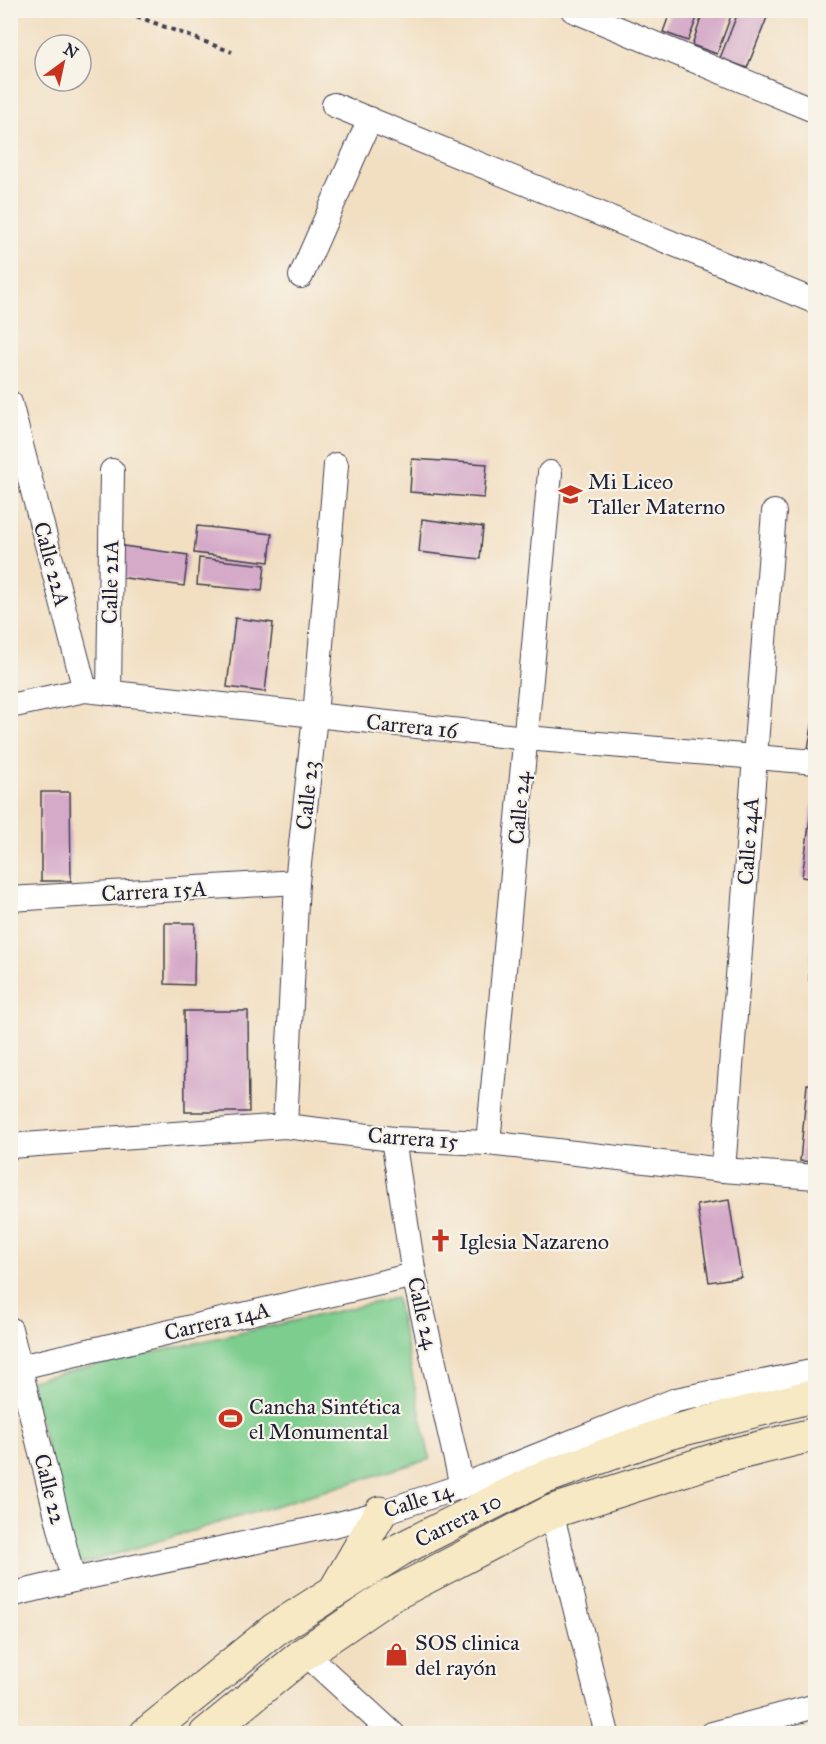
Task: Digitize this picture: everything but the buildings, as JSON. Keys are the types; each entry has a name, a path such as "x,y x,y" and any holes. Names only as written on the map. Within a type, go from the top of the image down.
{"main road":[{"name":"Carrera 10","path":"146,1734 274,1630 401,1549 540,1479 808,1380"},
{"name":"Carrera 10","path":"206,1734 305,1653 386,1598 550,1512 727,1456 816,1434"},
{"path":"335,1591 380,1514"}],"street":[{"path":"573,10 816,111"},
{"path":"334,105 816,302"},
{"path":"302,276 370,119"},
{"name":"Calle 22A","path":"10,403 97,692"},
{"name":"Calle 23","path":"285,1126 297,882 315,716 336,465"},
{"name":"Calle 21A","path":"97,692 112,471"},
{"name":"Calle 24","path":"488,1143 550,473"},
{"name":"Calle 24A","path":"723,1170 774,512"},
{"name":"Carrera 16","path":"10,706 97,692 526,738 816,762"},
{"name":"Carrera 15A","path":"10,899 297,882"},
{"name":"Carrera 15","path":"10,1146 285,1126 393,1139 488,1143 723,1170 816,1177"},
{"name":"Calle 24","path":"393,1139 414,1275 462,1486"},
{"name":"Carrera 14A","path":"20,1367 414,1275"},
{"name":"Calle 22","path":"10,1329 73,1580"},
{"path":"808,1380 816,1359"},
{"name":"Calle 14","path":"10,1595 380,1514 462,1486 676,1400 808,1380"},
{"path":"550,1512 607,1734"},
{"path":"305,1653 393,1734"},
{"path":"712,1734 816,1706"}],"path":[{"path":"120,10 232,52"}],"green space":[{"name":"Cancha Sintética el Monumental","path":"396,1298 430,1459 76,1566 30,1380"}],"place":[{"name":"Mi Liceo Taller Materno","path":"570,494"},
{"name":"Iglesia Nazareno","path":"441,1241"},
{"name":"Cancha Sintética el Monumental","path":"231,1419"},
{"name":"SOS clinica del rayón","path":"397,1655"}]}
